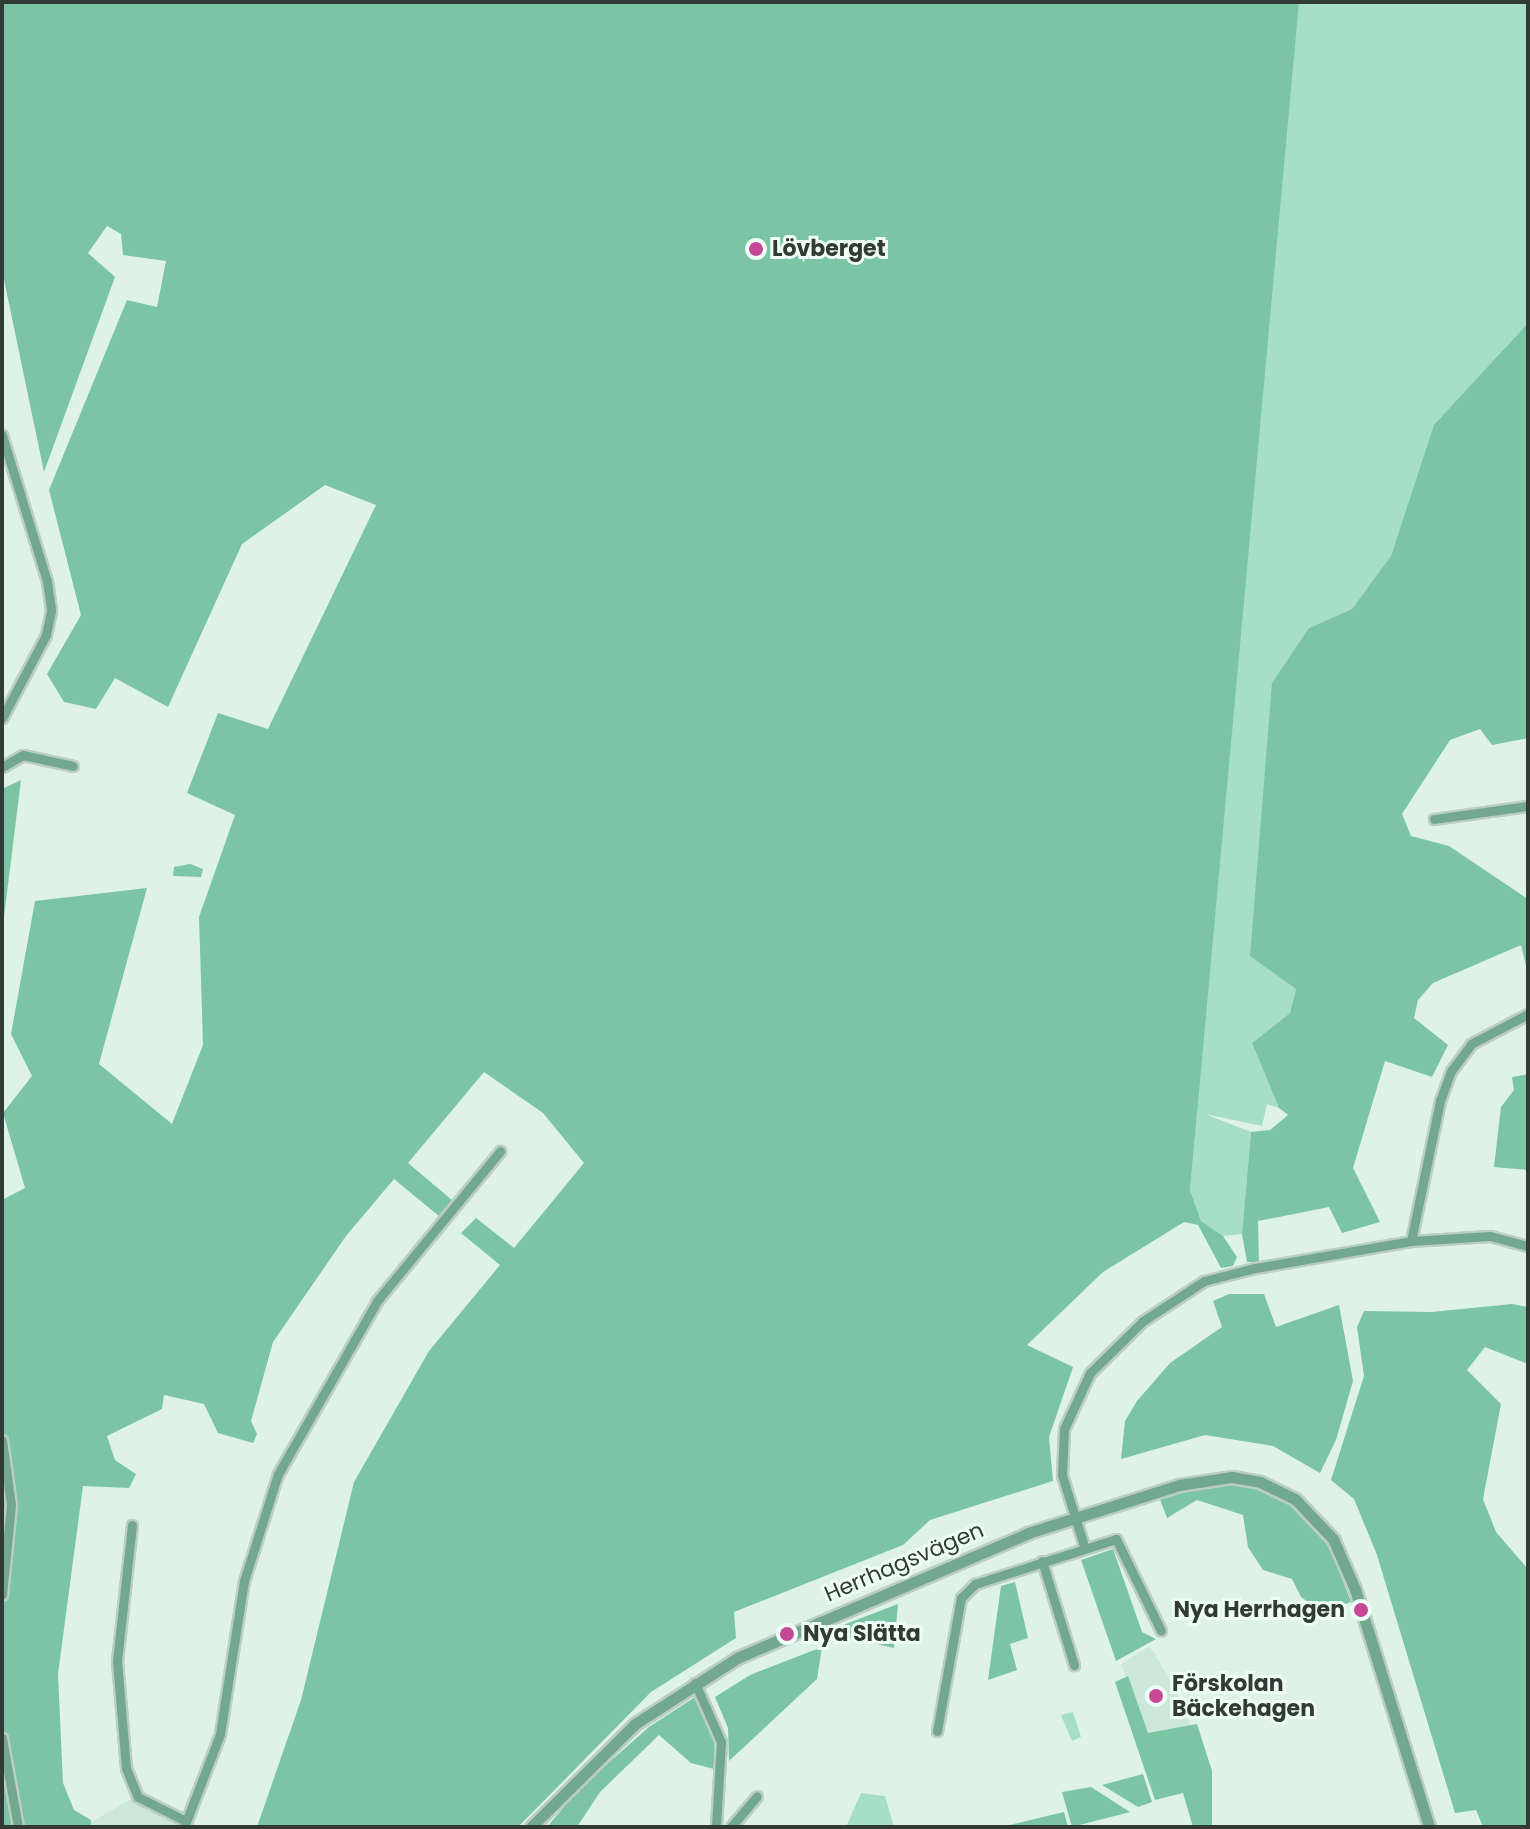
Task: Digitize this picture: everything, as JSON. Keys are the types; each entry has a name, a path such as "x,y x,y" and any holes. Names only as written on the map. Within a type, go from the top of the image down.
{"street":[{"path":"2,435 47,581 51,611 46,635 2,718"},
{"path":"2,767 23,755 73,766"},
{"path":"1434,819 1528,806"},
{"path":"1411,1241 1451,1071 1471,1044 1528,1014"},
{"path":"132,1525 117,1661 126,1768 138,1797 185,1824 220,1734 244,1581 278,1474 377,1301 500,1151"},
{"path":"1084,1546 1065,1492 1062,1438 1076,1396 1100,1360 1143,1321 1221,1275 1411,1241 1490,1236 1528,1246"},
{"path":"2,1440 11,1505 2,1595"},
{"name":"Herrhagsvägen","path":"531,1827 598,1756 695,1683 836,1612 1072,1519 1179,1485 1223,1477 1260,1482 1305,1507 1327,1529 1349,1571 1429,1827"},
{"path":"937,1731 965,1591 1084,1546 1116,1539 1161,1631"},
{"path":"1042,1561 1074,1665"},
{"path":"695,1683 721,1742 716,1827"},
{"path":"2,1738 18,1827"},
{"path":"731,1827 757,1796"}],"shaded area":[{"path":"2,2 1299,2 1190,1190 1201,1221 1223,1236 1237,1257 1233,1266 1221,1268 1198,1225 1184,1222 1103,1272 1027,1345 1073,1367 1049,1437 1053,1481 930,1520 903,1545 734,1612 736,1638 651,1692 518,1827 257,1827 301,1700 354,1482 429,1351 500,1265 461,1233 476,1218 514,1248 584,1163 543,1113 484,1072 408,1163 452,1200 440,1217 394,1179 346,1236 273,1342 251,1421 257,1434 253,1443 218,1433 204,1404 164,1395 162,1409 107,1436 115,1460 136,1474 129,1488 83,1486 58,1674 63,1783 74,1810 91,1820 91,1827 2,1827 2,1200 25,1188 3,1113 32,1076 11,1034 35,901 147,888 99,1064 172,1124 203,1045 199,917 235,815 187,793 218,713 268,729 376,505 325,485 242,544 168,707 115,678 96,709 64,702 47,674 81,615 49,490 127,300 157,307 166,261 123,255 121,234 107,226 88,253 115,277 44,472 2,270"},
{"path":"1299,2 1528,2 1528,323 1435,425 1391,556 1372,583 1352,609 1309,628 1296,989 1290,1013 1252,1043 1279,1108 1267,1104 1262,1126 1205,1114 1251,1132 1242,1234 1223,1236 1201,1221 1190,1190 1197,1112 1107,1095"},
{"path":"1528,323 1528,738 1492,745 1480,729 1450,740 1402,814 1411,836 1449,846 1528,899 1528,974 1521,945 1433,983 1418,1000 1414,1018 1448,1045 1432,1077 1385,1061 1353,1168 1380,1222 1342,1233 1329,1207 1258,1221 1259,1262 1247,1262 1242,1234 1251,1132 1270,1130 1288,1115 1279,1108 1252,1043 1290,1013 1296,989 1250,956 1272,683 1309,628 1352,609 1391,556 1434,425"},
{"path":"21,780 2,933 2,789"},
{"path":"190,864 203,869 201,877 173,876 174,867"},
{"path":"1528,1074 1528,1170 1494,1167 1501,1107 1514,1090 1512,1077"},
{"path":"1229,1294 1264,1294 1276,1327 1339,1305 1353,1381 1336,1440 1320,1473 1273,1446 1205,1435 1121,1459 1125,1421 1137,1401 1170,1363 1222,1327 1213,1301"},
{"path":"1512,1304 1528,1307 1528,1364 1485,1347 1467,1370 1501,1404 1483,1499 1496,1532 1528,1569 1528,1827 1483,1827 1476,1810 1455,1813 1377,1555 1354,1499 1331,1480 1364,1376 1357,1327 1364,1311 1431,1312"},
{"path":"1229,1484 1268,1492 1309,1517 1325,1534 1351,1602 1322,1612 1301,1597 1292,1579 1263,1570 1248,1547 1243,1515 1197,1500 1167,1518 1158,1494"},
{"path":"1113,1549 1142,1632 1156,1639 1116,1661 1081,1560"},
{"path":"1015,1582 1028,1638 1010,1644 1017,1670 988,1680 1001,1586"},
{"path":"898,1604 894,1648 825,1632"},
{"name":"Förskolan Bäckehagen","path":"1150,1646 1174,1687 1194,1734 1151,1744 1121,1664"},
{"path":"822,1647 817,1679 729,1761 728,1728 715,1697 750,1675"},
{"path":"1128,1676 1148,1733 1197,1724 1212,1771 1212,1827 1193,1827 1183,1793 1155,1800 1115,1682"},
{"path":"698,1695 715,1727 714,1769 691,1763 659,1735 600,1792 577,1827 547,1827 579,1789 649,1727"},
{"path":"1073,1712 1081,1737 1072,1741 1061,1715"},
{"path":"1143,1774 1152,1802 1138,1807 1102,1785"},
{"path":"1091,1787 1130,1812 1072,1827 1062,1792"},
{"path":"861,1793 885,1796 894,1827 846,1827"},
{"path":"133,1798 179,1827 83,1827"},
{"path":"1064,1812 1068,1827 1001,1827"}],"place":[{"name":"Lövberget","path":"756,249"},
{"name":"Nya Herrhagen","path":"1361,1610"},
{"name":"Nya Slätta","path":"787,1634"},
{"name":"Förskolan Bäckehagen","path":"1156,1696"}]}
